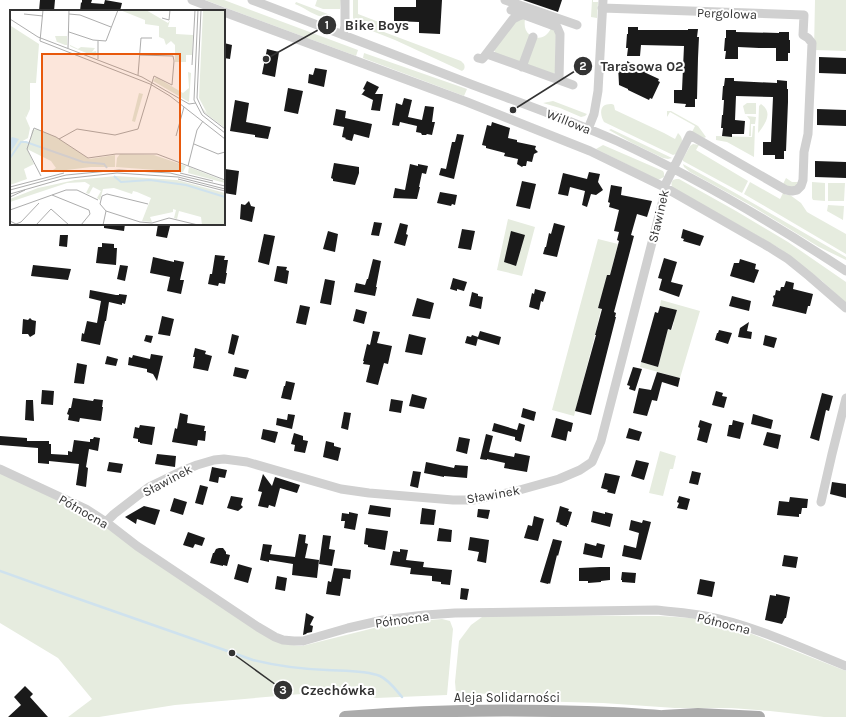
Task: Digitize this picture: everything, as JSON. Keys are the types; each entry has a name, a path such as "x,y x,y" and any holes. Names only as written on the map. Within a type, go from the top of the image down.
{"main road":[{"name":"Aleja Solidarności","path":"345,717 428,712 515,710 567,711 666,717 698,714 760,717"}],"street":[{"path":"192,0 220,10"},
{"name":"Willowa","path":"252,0 544,111 616,141 704,186 768,222 846,270"},
{"path":"343,35 345,26 345,0"},
{"path":"510,4 523,15 557,27 559,30 559,80"},
{"path":"510,4 577,25"},
{"path":"504,31 510,4"},
{"path":"588,129 594,114 598,91 603,4"},
{"name":"Pergolowa","path":"603,4 804,15"},
{"path":"225,12 467,102 590,151 664,187 769,247 788,259 846,308"},
{"path":"478,58 483,59 513,19 523,15"},
{"name":"Sławinek","path":"106,522 114,514 149,488 187,469 214,460 224,459 247,462 341,489 369,493 453,500 473,500 516,491 559,479 580,470 592,462 601,441 665,192 664,187 690,135 786,190 797,190 801,186 803,180 804,152 808,134 812,43 803,35 804,15"},
{"path":"522,67 533,37"},
{"path":"487,54 573,85"},
{"path":"821,502 846,398"},
{"name":"Północna","path":"0,469 86,509 106,522 137,546 258,627 283,640 294,642 303,641 383,620 424,615 455,613 656,610 705,616 745,627 793,644 846,666"}],"shaded area":[{"path":"205,0 224,0 358,50 356,56"},
{"path":"317,0 341,0 340,9 323,9 315,6"},
{"path":"353,0 358,0 358,14 384,24 384,32 461,61 464,64 464,69 462,71 395,40 362,27 353,18"},
{"path":"592,0 593,2 598,2 597,18 591,17"},
{"path":"815,0 846,0 846,51 814,50"},
{"path":"296,2 333,16 318,16 295,4"},
{"path":"525,19 525,28 530,35 520,63 495,53 494,49 515,20"},
{"path":"551,28 556,31 554,74 526,65 536,38 545,36"},
{"path":"364,53 467,89 464,96 363,58"},
{"path":"553,101 587,114 581,117 543,103"},
{"path":"747,103 756,103 756,114 745,114 743,106"},
{"path":"761,104 767,110 767,118 758,133 759,106"},
{"path":"614,105 615,110 675,139 678,133 682,138 682,141 676,154 673,155 604,122 601,115 601,110 603,106"},
{"path":"667,111 671,111 698,126 706,137 704,138 692,132 695,126 670,112 667,117"},
{"path":"747,116 756,117 755,124 751,124 751,136 749,136 750,120"},
{"path":"753,126 755,126 754,157 727,142 716,140 716,136 752,137"},
{"path":"611,129 672,158 663,158 609,130"},
{"path":"693,144 699,145 696,150 748,181 742,193 683,161 690,146"},
{"path":"603,145 663,171 664,177 658,180 596,149"},
{"path":"683,164 846,257 846,260 819,247 750,205 690,172 684,167"},
{"path":"786,178 792,182 799,182 796,187 789,187 783,184"},
{"path":"679,179 736,211 788,242 846,282 846,303 822,281 779,248 673,188 672,182"},
{"path":"750,182 780,199 783,193 790,195 801,203 807,212 846,234 846,254 744,194"},
{"path":"812,182 825,183 825,201 813,200"},
{"path":"828,183 845,183 844,201 828,201"},
{"path":"828,205 844,206 843,220 827,211"},
{"path":"508,219 535,227 522,276 497,270"},
{"path":"598,239 618,244 610,275 608,275 598,308 601,309 574,416 552,410"},
{"path":"661,300 700,311 680,378 640,367 641,362 658,367 668,329 672,330 674,322 671,321 677,310 660,306"},
{"path":"660,451 676,456 673,469 670,469 663,496 649,493"},
{"path":"0,472 89,513 290,645 302,646 390,624 442,619 450,621 453,629 447,695 376,698 353,691 301,694 175,705 99,717 68,717 92,699 58,658 0,623"},
{"path":"502,615 660,616 691,618 721,624 752,634 846,671 846,717 824,717 731,708 675,708 603,703 530,701 497,697 497,694 456,693 455,682 459,641 471,625 482,617"}],"building":[{"path":"40,0 55,0 54,10 39,10"},
{"path":"82,0 92,0 91,3 104,4 105,0 122,3 120,10 80,10 81,2 82,3"},
{"path":"416,0 442,0 440,34 419,33 419,22 394,21 394,7 416,7"},
{"path":"523,0 562,0 558,12"},
{"path":"628,27 638,27 638,30 698,29 697,99 695,99 695,107 685,107 686,104 674,103 674,90 682,90 684,46 641,45 640,56 627,56 628,48 626,48"},
{"path":"726,30 736,30 736,32 789,32 790,53 788,53 788,61 776,61 776,48 738,47 738,59 725,59 726,51 724,51"},
{"path":"225,43 232,45 230,59 225,58"},
{"path":"267,49 279,52 275,77 262,74"},
{"path":"819,57 846,58 846,74 819,73"},
{"path":"627,61 659,79 658,81 660,82 652,99 650,98 649,100 619,85 618,65 627,65"},
{"path":"315,68 327,70 324,87 308,83 309,74 313,75"},
{"path":"725,78 734,78 734,81 777,83 777,80 787,81 788,102 786,151 784,151 784,159 775,159 775,155 763,155 763,142 771,142 773,97 736,96 735,120 745,121 744,134 732,134 732,137 722,136 723,128 721,128 724,100 722,100"},
{"path":"367,81 379,87 375,94 383,94 380,111 371,110 373,100 361,94 365,90 363,89"},
{"path":"288,88 303,91 298,114 284,111"},
{"path":"404,98 412,100 408,117 422,120 425,106 434,107 432,122 435,122 432,135 422,135 421,133 416,132 417,126 400,122 399,126 392,125 396,103 402,105"},
{"path":"235,100 249,103 246,122 271,127 268,139 255,137 255,135 230,131"},
{"path":"336,109 346,111 345,118 372,124 369,138 354,134 352,141 342,137 344,127 333,125"},
{"path":"817,109 846,110 846,126 817,125"},
{"path":"492,122 510,128 508,138 517,140 517,142 536,146 535,149 538,152 534,154 532,162 527,161 526,166 522,167 517,164 518,159 504,156 505,153 486,148 486,146 482,145 487,125 491,126"},
{"path":"457,134 464,135 454,179 439,175 441,168 446,169 452,142 455,142"},
{"path":"815,161 846,162 846,178 815,177"},
{"path":"334,163 359,167 359,173 355,185 333,181 331,178"},
{"path":"410,164 428,166 426,174 422,173 417,199 393,198 395,188 405,190"},
{"path":"225,169 239,171 236,195 225,193"},
{"path":"589,172 600,174 598,182 603,190 596,195 591,194 587,207 582,205 585,191 570,187 568,196 558,194 563,173 587,179"},
{"path":"522,181 536,184 530,209 516,206"},
{"path":"611,185 622,187 621,195 652,201 647,217 637,214 631,235 634,236 614,312 616,313 616,317 591,415 575,411 602,309 598,308 607,275 610,275 619,241 617,240 619,232 614,231 619,210 609,207 610,203 608,202"},
{"path":"440,192 457,195 455,205 452,204 451,206 437,203"},
{"path":"249,201 251,206 255,207 252,222 240,219 241,204 245,205"},
{"path":"374,222 382,223 379,236 371,235"},
{"path":"400,223 408,225 406,234 408,235 405,246 394,243"},
{"path":"554,223 565,226 557,257 543,254 549,233 551,234"},
{"path":"104,225 125,225 124,231 104,228"},
{"path":"158,225 170,226 167,238 156,236"},
{"path":"462,229 475,231 471,250 458,248"},
{"path":"683,229 704,236 700,246 683,241 684,239 681,238"},
{"path":"328,231 338,234 335,252 323,249"},
{"path":"511,231 525,235 516,266 504,262"},
{"path":"264,234 275,236 269,265 258,262"},
{"path":"60,235 68,235 67,247 59,246"},
{"path":"102,243 114,244 114,248 117,248 116,265 96,263 98,247 102,247"},
{"path":"215,255 225,256 224,260 228,260 225,284 219,283 218,286 208,284 210,274 212,274"},
{"path":"153,257 174,262 174,260 184,262 180,280 184,280 181,294 167,291 170,277 150,273"},
{"path":"664,258 677,262 671,282 683,285 679,297 659,290 662,279 658,278"},
{"path":"373,259 381,261 375,296 354,292 356,283 365,285"},
{"path":"740,259 756,264 755,269 759,270 754,283 730,276 734,263 739,263"},
{"path":"33,265 71,269 68,280 31,276"},
{"path":"120,265 128,266 125,281 117,279"},
{"path":"277,266 287,267 286,270 289,271 287,284 274,281"},
{"path":"453,278 467,282 464,291 450,289"},
{"path":"325,279 335,281 331,305 320,303"},
{"path":"786,281 794,283 793,289 813,294 806,314 772,306 774,299 773,296 775,295 776,290 780,291 781,287 784,287"},
{"path":"535,289 546,292 543,302 541,301 539,310 529,307 532,293 534,294"},
{"path":"90,290 116,295 127,295 125,304 122,303 122,305 109,302 100,345 81,341 82,333 84,334 87,321 97,323 101,301 89,298"},
{"path":"472,292 483,297 481,309 469,306"},
{"path":"732,296 751,301 749,311 729,306"},
{"path":"417,298 434,303 430,319 412,316"},
{"path":"300,305 310,307 306,325 296,323"},
{"path":"660,306 677,310 671,330 668,329 658,367 641,362 655,312 658,313"},
{"path":"356,309 367,312 364,324 353,321"},
{"path":"162,316 174,319 170,336 158,334"},
{"path":"30,318 36,321 35,334 30,337 28,334 22,334 23,319 28,320"},
{"path":"749,322 747,331 752,332 751,339 738,337 740,328"},
{"path":"719,330 732,333 728,344 715,340"},
{"path":"373,331 380,332 377,343 392,346 388,364 384,363 378,385 366,382 370,365 363,364 367,344 370,345"},
{"path":"480,331 501,337 499,345 478,338 476,346 465,343 467,336 471,337 472,335 478,337"},
{"path":"232,334 239,336 234,355 228,353"},
{"path":"409,334 426,338 422,355 405,352"},
{"path":"146,335 153,336 151,343 144,341"},
{"path":"765,335 777,338 774,348 763,345"},
{"path":"195,348 206,351 205,354 212,356 208,371 193,368"},
{"path":"151,354 163,356 157,381 153,374 147,372 147,369 128,365 129,357 132,358 133,355 150,359"},
{"path":"107,356 118,359 116,366 105,364"},
{"path":"77,363 87,365 84,384 74,383"},
{"path":"235,367 249,370 246,379 233,376"},
{"path":"633,367 642,369 635,391 629,389 630,386 627,385"},
{"path":"657,372 680,378 678,387 662,382 657,401 652,400 647,416 633,413 639,388 651,390"},
{"path":"286,381 295,383 291,400 281,398"},
{"path":"42,390 54,391 53,405 41,404"},
{"path":"716,391 723,393 722,396 727,397 724,408 712,405"},
{"path":"822,393 833,396 829,411 826,410 819,441 810,438"},
{"path":"412,394 427,398 424,409 409,406"},
{"path":"73,398 93,401 94,399 103,400 101,421 80,418 79,422 68,420 69,415 67,414 69,408 71,408"},
{"path":"391,399 403,401 401,413 389,411"},
{"path":"26,400 33,400 34,421 25,420"},
{"path":"523,408 536,412 534,421 521,417"},
{"path":"344,412 351,413 348,430 341,428"},
{"path":"180,413 188,415 187,423 205,426 205,441 198,440 197,446 172,442 175,428 177,429"},
{"path":"288,414 295,415 292,429 276,425 277,418 287,420"},
{"path":"753,414 773,420 771,429 751,424"},
{"path":"556,418 573,423 571,432 568,431 566,441 551,437"},
{"path":"700,420 712,424 707,443 697,440"},
{"path":"733,420 744,423 740,439 727,436 729,425 732,425"},
{"path":"494,423 517,430 519,423 525,425 521,442 515,440 515,437 492,431"},
{"path":"140,425 155,427 152,445 140,443 138,442 138,439 133,438 135,427 139,428"},
{"path":"629,428 642,432 639,441 626,438"},
{"path":"263,429 278,432 275,443 261,439"},
{"path":"767,432 781,435 778,449 763,445"},
{"path":"294,433 303,436 303,440 308,441 305,453 294,451 295,445 291,444"},
{"path":"486,434 493,436 489,452 514,457 515,453 530,456 527,472 504,468 505,463 480,459"},
{"path":"0,436 27,438 27,441 49,441 49,444 51,444 51,454 68,455 68,451 72,452 74,440 90,442 90,439 93,439 94,437 100,438 98,451 89,449 86,467 88,468 86,487 76,485 79,464 49,461 49,464 38,463 38,448 0,445"},
{"path":"459,437 470,439 467,454 456,451"},
{"path":"326,441 334,443 334,446 341,448 338,461 323,457"},
{"path":"157,454 176,456 175,467 155,464"},
{"path":"636,460 649,463 644,480 631,476"},
{"path":"109,462 123,464 121,473 107,471"},
{"path":"426,462 454,468 455,465 468,466 467,478 444,477 424,473"},
{"path":"212,467 227,470 225,478 219,477 218,483 209,481"},
{"path":"413,471 421,472 418,488 410,486"},
{"path":"692,471 701,473 698,485 689,483"},
{"path":"605,473 620,476 615,494 607,492 608,490 601,488"},
{"path":"263,474 272,486 275,477 300,485 297,493 280,488 275,507 269,505 268,508 258,506 262,492 258,491"},
{"path":"832,482 846,484 846,498 830,494"},
{"path":"200,485 208,487 203,505 195,503"},
{"path":"231,496 243,498 241,505 243,507 238,511 227,508"},
{"path":"679,496 690,499 687,510 677,508"},
{"path":"790,497 808,499 807,508 802,508 799,517 777,515 779,501 789,502"},
{"path":"174,498 187,502 183,515 170,511"},
{"path":"370,505 391,508 390,517 368,514"},
{"path":"144,506 160,510 155,525 137,519 136,524 125,517"},
{"path":"560,506 569,509 568,511 572,512 567,527 556,522"},
{"path":"422,508 436,510 434,525 420,524"},
{"path":"478,509 490,510 488,519 477,517"},
{"path":"593,511 613,514 610,527 591,522"},
{"path":"349,512 358,514 355,530 344,528 345,521 341,521 342,513 349,514"},
{"path":"534,516 544,519 538,541 524,538 528,525 532,526"},
{"path":"631,520 642,523 643,520 651,522 641,560 622,556 624,545 636,548 639,533 629,530"},
{"path":"366,528 388,531 385,550 368,547 368,545 364,544"},
{"path":"439,528 452,530 451,542 437,541"},
{"path":"188,532 205,538 202,546 195,544 193,548 183,545"},
{"path":"299,534 306,535 305,543 308,544 305,558 319,560 317,578 292,575 293,564 260,560 263,544 272,545 270,554 295,557"},
{"path":"323,535 331,536 329,549 335,550 332,566 319,564"},
{"path":"470,537 489,540 486,563 477,561 479,552 468,550"},
{"path":"553,539 562,541 550,584 548,584 540,582"},
{"path":"585,543 596,546 597,543 605,545 602,558 583,554"},
{"path":"219,548 223,548 226,554 230,555 227,566 210,563 213,553"},
{"path":"400,549 408,550 406,560 424,562 423,567 452,570 450,585 432,581 432,576 410,574 411,568 390,565 393,551 400,552"},
{"path":"784,555 798,557 796,568 782,566"},
{"path":"238,564 252,568 248,583 234,579"},
{"path":"610,567 610,580 588,583 588,581 579,581 579,568"},
{"path":"334,568 351,570 350,579 343,578 340,596 326,594 328,581 331,582"},
{"path":"622,572 636,573 635,583 622,582"},
{"path":"277,576 287,578 285,591 275,589"},
{"path":"700,579 715,582 712,597 697,594"},
{"path":"461,588 469,589 467,600 460,599"},
{"path":"776,594 790,597 786,618 782,624 765,620 770,595 776,596"},
{"path":"306,613 314,617 310,625 313,626 312,632 303,635"},
{"path":"25,686 33,694 30,697 48,717 8,717 21,705 14,697"}],"waterway":[{"path":"0,571 253,660 299,668 354,671 374,674 386,680 402,697"}],"place":[{"name":"Bike Boys","path":"266,59"},
{"name":"Tarasowa 02","path":"513,110"},
{"name":"Czechówka","path":"232,653"}]}
